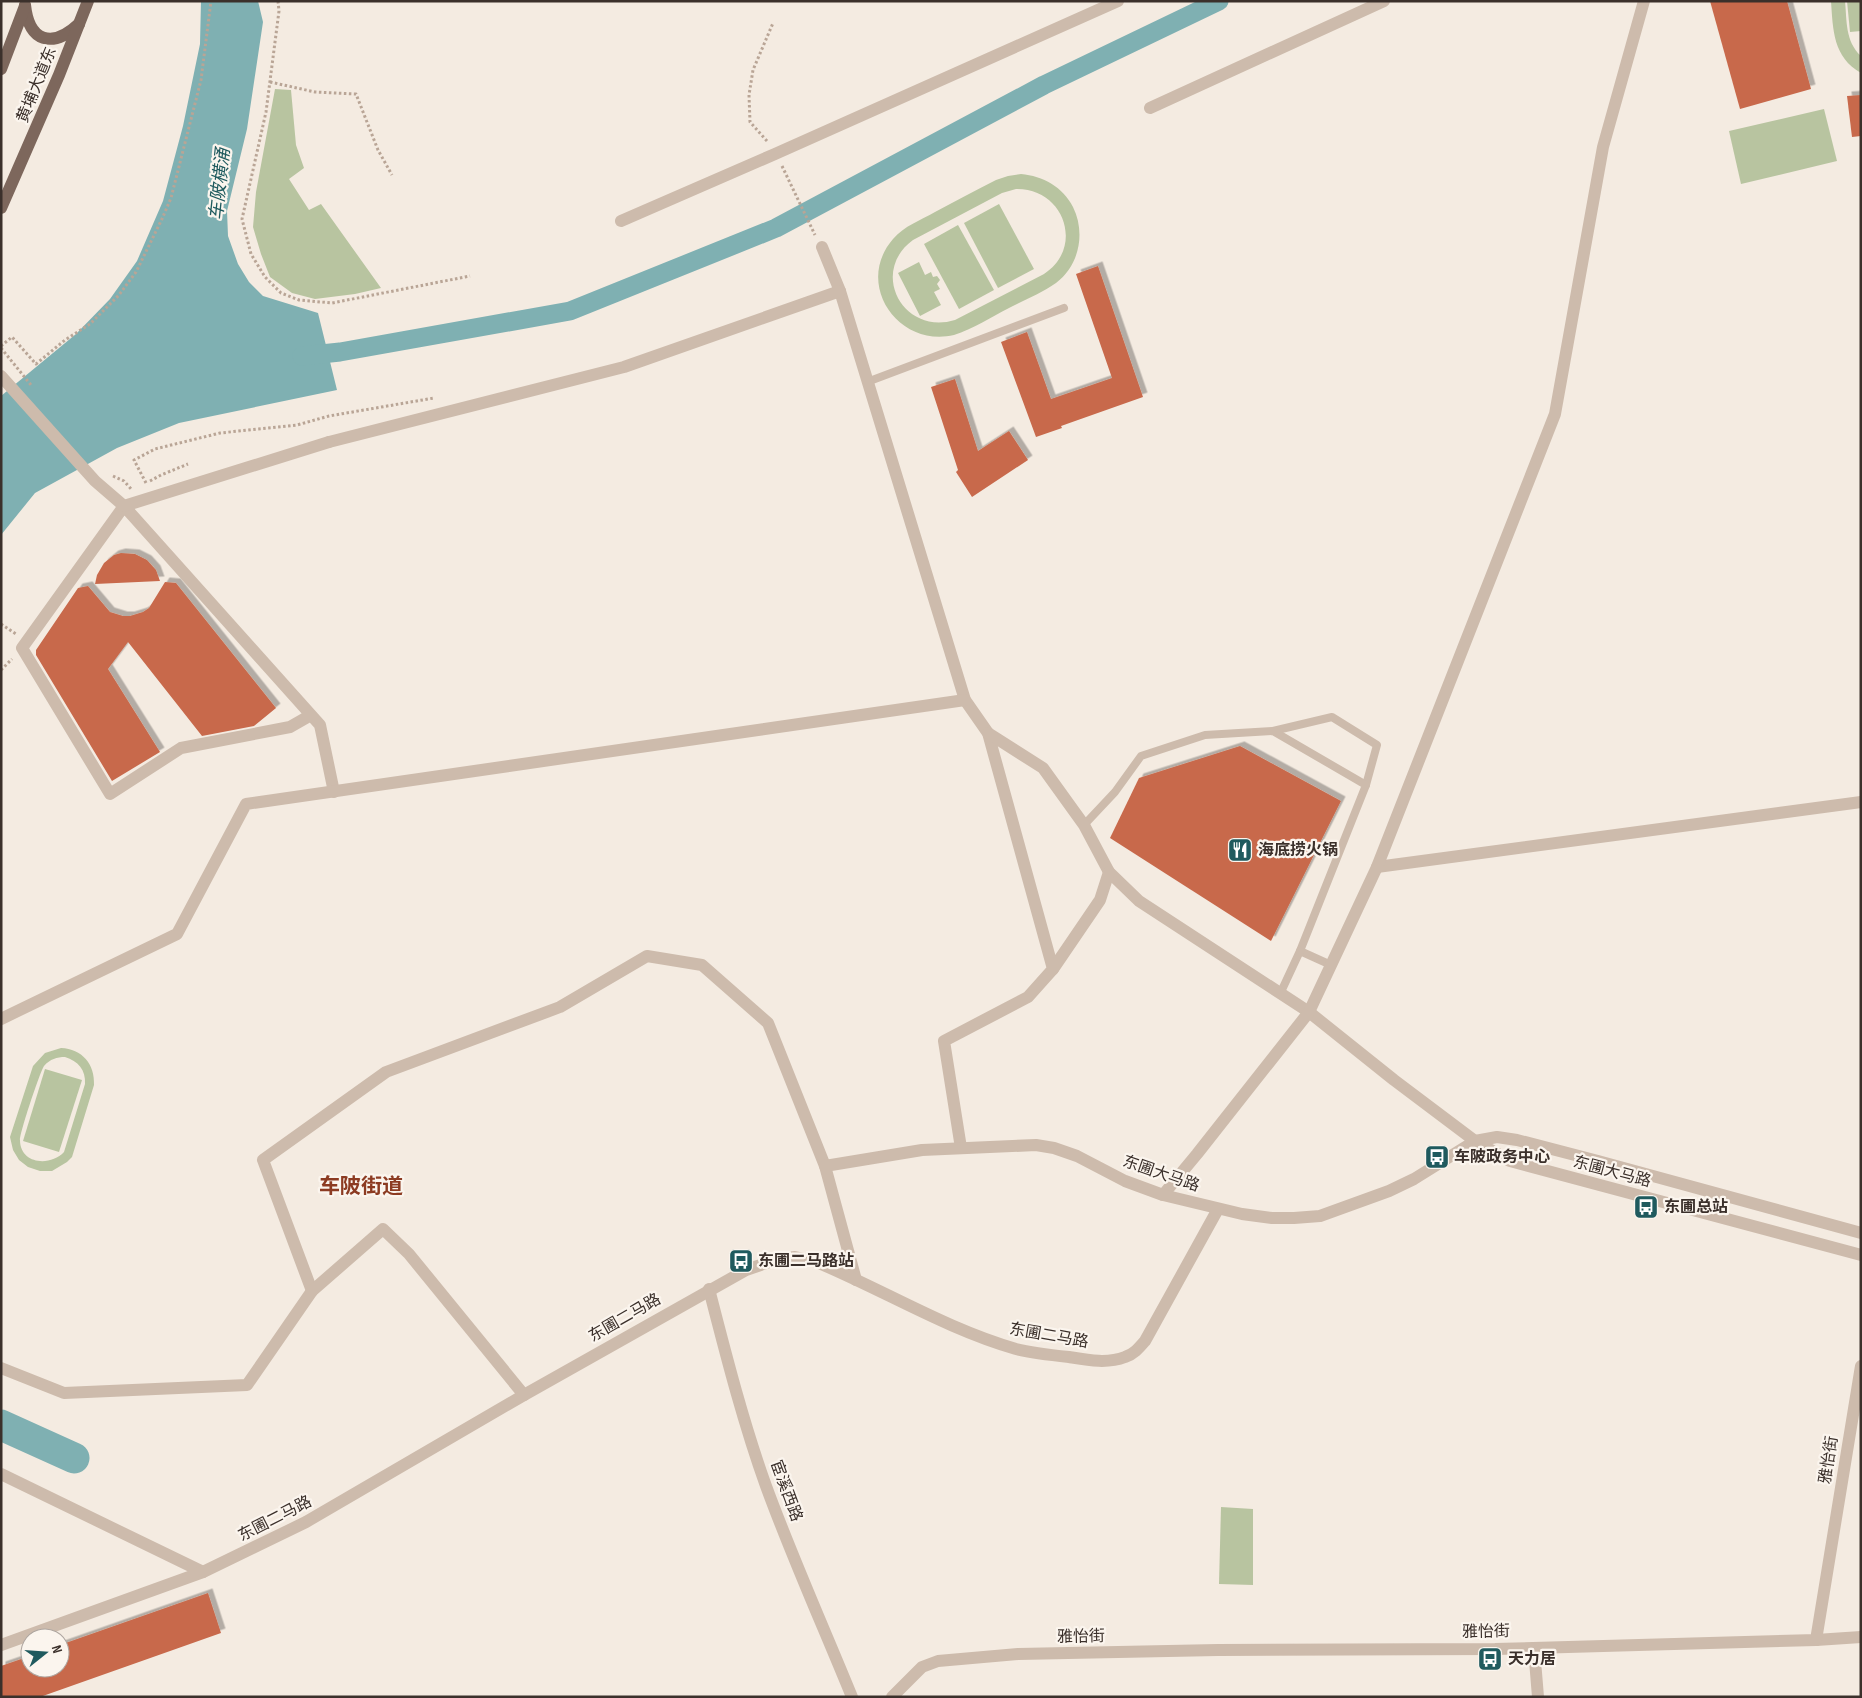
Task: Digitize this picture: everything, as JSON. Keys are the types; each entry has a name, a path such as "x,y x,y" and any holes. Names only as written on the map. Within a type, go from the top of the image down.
{"main road":[{"name":"黄埔大道东","path":"1,208 59,75 88,1"},
{"path":"26,3 29,25 34,32 43,38 62,37 79,24"},
{"path":"1,69 26,3"}],"street":[{"path":"621,220 775,154 1118,1"},
{"path":"1150,108 1384,1"},
{"path":"1163,1195 1309,1012 1377,866 1554,414 1603,147 1644,1"},
{"path":"822,248 840,291 965,700 988,733 1053,969"},
{"path":"311,715 290,727 181,748 110,794 22,648 124,506 329,442 624,367 840,291"},
{"path":"1,376 95,481 124,506 320,725 334,792"},
{"path":"1,1019 177,934 246,804 965,700"},
{"path":"988,733 1044,768 1084,825 1109,872 1139,901 1309,1012 1394,1080 1475,1141"},
{"path":"1377,866 1861,802"},
{"path":"961,1148 944,1041 1028,997 1053,969 1100,900 1109,872"},
{"path":"312,1291 263,1160 386,1072 560,1007 647,956 702,966 768,1023 825,1166 856,1280"},
{"name":"东圃大马路","path":"825,1166 922,1150 1036,1145 1054,1148 1077,1156 1126,1181 1163,1195 1218,1209 1272,1218 1320,1216 1389,1191 1414,1179 1475,1141 1497,1137 1517,1140 1598,1161 1861,1233"},
{"name":"东圃大马路","path":"1475,1141 1510,1161 1861,1255"},
{"name":"东圃二马路","path":"1,1645 203,1572 306,1522 709,1289 778,1258 794,1256 814,1261 936,1317 1001,1344 1041,1354 1089,1360 1110,1361 1125,1357 1136,1351 1145,1341 1218,1209"},
{"path":"1,1368 64,1393 247,1385 312,1291 383,1229 409,1254 524,1395"},
{"name":"宦溪西路","path":"709,1289 736,1389 766,1486 852,1697"},
{"name":"雅怡街","path":"892,1697 922,1667 938,1661 1018,1654 1218,1650 1534,1648 1816,1640 1861,1366"},
{"path":"1,1474 203,1572"},
{"path":"1816,1640 1861,1637"},
{"path":"1534,1648 1538,1697"}],"lane":[{"path":"868,382 1064,308"},
{"path":"1084,825 1115,792 1141,756 1205,735 1273,731 1332,717 1377,745 1366,785 1300,951 1280,994"},
{"path":"1273,731 1366,785"},
{"path":"1300,951 1331,965"}],"path":[{"path":"23,375 1,347 12,337 36,364 65,340 90,324 118,295 136,272 171,198 201,80 211,1"},
{"path":"278,1 279,11 266,112 242,219 251,254 265,277 281,293 300,300 332,303 470,276"},
{"path":"773,23 753,70 750,95 750,122 767,141 785,171 822,248"},
{"path":"270,82 315,92 356,94 378,150 392,175"},
{"path":"146,483 134,460 155,449 220,433 297,425 329,416 435,398 440,414"},
{"path":"112,475 124,481 133,491 161,475 188,464"}],"green space":[{"path":"1831,1 1845,1 1849,37 1861,56 1861,73 1845,59 1836,42"},
{"path":"1847,1 1861,1 1861,31 1850,32"},
{"path":"275,89 291,90 296,145 304,168 289,179 309,210 321,204 381,288 355,294 315,299 292,293 270,277 253,227 256,192"},
{"path":"1824,109 1837,161 1741,184 1729,131"},
{"path":"1021,174 1037,177 1058,188 1069,200 1077,217 1079,227 1078,248 1070,268 1064,276 1045,290 954,335 934,336 915,332 900,322 888,309 880,293 878,275 882,257 893,239 902,230 996,180","holes":["1016,189 1033,191 1046,198 1057,208 1063,221 1066,235 1064,249 1057,263 1044,274 955,320 936,322 920,319 907,310 898,298 893,284 894,268 900,253 913,240 1002,193"]},
{"path":"999,204 1034,269 998,288 964,223"},
{"path":"958,225 994,290 959,309 924,244"},
{"path":"919,262 925,275 931,272 933,277 937,276 940,280 937,284 940,289 934,292 941,305 920,316 898,273"},
{"path":"61,1048 75,1051 90,1064 94,1077 94,1085 72,1157 52,1171 40,1171 28,1167 19,1160 13,1150 10,1137 33,1066 45,1053","holes":["59,1057 70,1059 83,1070 85,1084 64,1152 51,1160 37,1161 25,1154 21,1148 20,1140 35,1090 46,1064"]},
{"path":"45,1069 82,1080 59,1152 23,1141"},
{"path":"1221,1507 1253,1509 1253,1585 1219,1584"}],"water":[{"name":"车陂横涌","path":"201,1 258,1 263,22 247,129 227,211 228,236 238,264 249,282 263,296 318,313 337,390 179,423 117,448 35,493 1,535 1,396 76,334 110,299 137,261 163,201 183,126 200,44"}],"building":[{"path":"1710,1 1787,1 1811,89 1740,109"},
{"path":"1861,95 1861,136 1852,137 1847,96"},
{"path":"1098,266 1143,397 1061,426 1062,428 1036,437 1001,342 1027,332 1051,399 1112,378 1076,274"},
{"path":"955,379 978,451 1009,431 1028,460 972,497 956,472 958,470 931,387"},
{"path":"121,553 135,554 147,560 156,570 160,581 95,584 97,575 104,563 114,555"},
{"path":"165,582 176,583 276,708 254,726 202,736 128,642 108,669 160,752 112,781 36,655 36,650 78,588 88,586 110,612 130,616 149,608"},
{"path":"1240,746 1341,801 1271,941 1110,838 1139,778"},
{"path":"208,1593 221,1633 40,1697 1,1697 1,1666 20,1659 20,1678 70,1678 70,1641"}],"waterway":[{"path":"302,356 340,352 570,311 776,228 1044,85 1219,1"},
{"path":"1,1425 74,1458"}],"place":[{"name":"海底捞火锅","path":"1240,850"},
{"name":"车陂政务中心","path":"1437,1157"},
{"name":"东圃总站","path":"1646,1207"},
{"name":"东圃二马路站","path":"741,1261"},
{"name":"天力居","path":"1490,1659"}],"district":[{"name":"车陂街道","path":"361,1186"}]}
